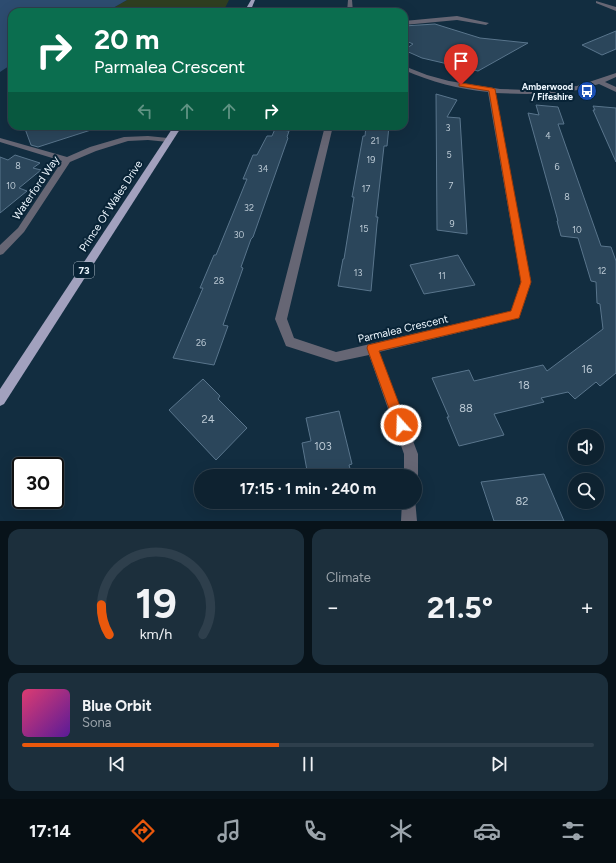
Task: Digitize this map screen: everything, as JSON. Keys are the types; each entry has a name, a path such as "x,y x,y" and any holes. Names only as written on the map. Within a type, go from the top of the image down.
{"main road":[{"name":"Prince Of Wales Drive","path":"0,400 175,130"}],"street":[{"path":"598,2 616,9"},
{"path":"408,23 457,18 486,23"},
{"path":"408,69 434,79 461,85 521,92 574,88 600,82 616,75"},
{"path":"600,82 616,90"},
{"name":"Parmalea Crescent","path":"329,130 281,318 290,342 336,357 515,315 526,282 492,89"},
{"name":"Waterford Way","path":"0,251 22,230 67,160 93,149 126,139 148,138 168,140"},
{"path":"0,140 67,160"},
{"path":"372,348 412,454 411,469"},
{"path":"409,509 409,521"}],"green space":[{"path":"127,0 229,0 225,8 113,8"}],"water":[{"path":"0,0 127,0 113,8 8,8 8,67 0,72"}],"building":[{"path":"435,24 480,38 528,43 478,71 422,58 408,52 408,47 413,44 408,42 408,26"},
{"path":"616,31 616,49 602,55 582,45"},
{"path":"436,94 457,100 447,117 460,118 467,234 437,230"},
{"path":"536,105 558,107 564,124 558,124 601,246 611,247 616,261 616,373 600,386 596,382 575,399 568,392 541,398 544,402 494,414 504,435 459,446 447,417 449,417 432,378 469,370 474,381 543,365 547,371 603,329 600,304 597,303 596,282 591,281 578,238 561,236 528,113 539,115"},
{"path":"593,106 616,108 616,162 593,110 595,110"},
{"path":"25,130 91,130 38,147 31,145"},
{"path":"275,130 289,131 288,138 241,267 243,268 223,325 228,326 214,365 173,358 203,288 200,288 214,255 216,255 247,179 243,179 253,155 257,155 267,136 272,136"},
{"path":"366,130 389,130 387,146 384,146 376,217 378,217 371,291 338,286 354,197 352,197 363,136 365,136"},
{"path":"15,155 40,163 33,168 41,170 19,188 27,191 0,213 0,157 8,160"},
{"path":"458,255 475,285 424,294 410,265"},
{"path":"203,379 220,396 218,399 247,428 216,460 169,410"},
{"path":"339,411 352,464 349,465 350,469 307,469 302,443 311,441 306,418"},
{"path":"544,474 564,521 494,521 481,482"}],"place":[{"name":"Amberwood / Fifeshire","path":"587,91"}],"route":[{"path":"401,425 372,348 515,315 526,282 492,89 461,85"}]}
